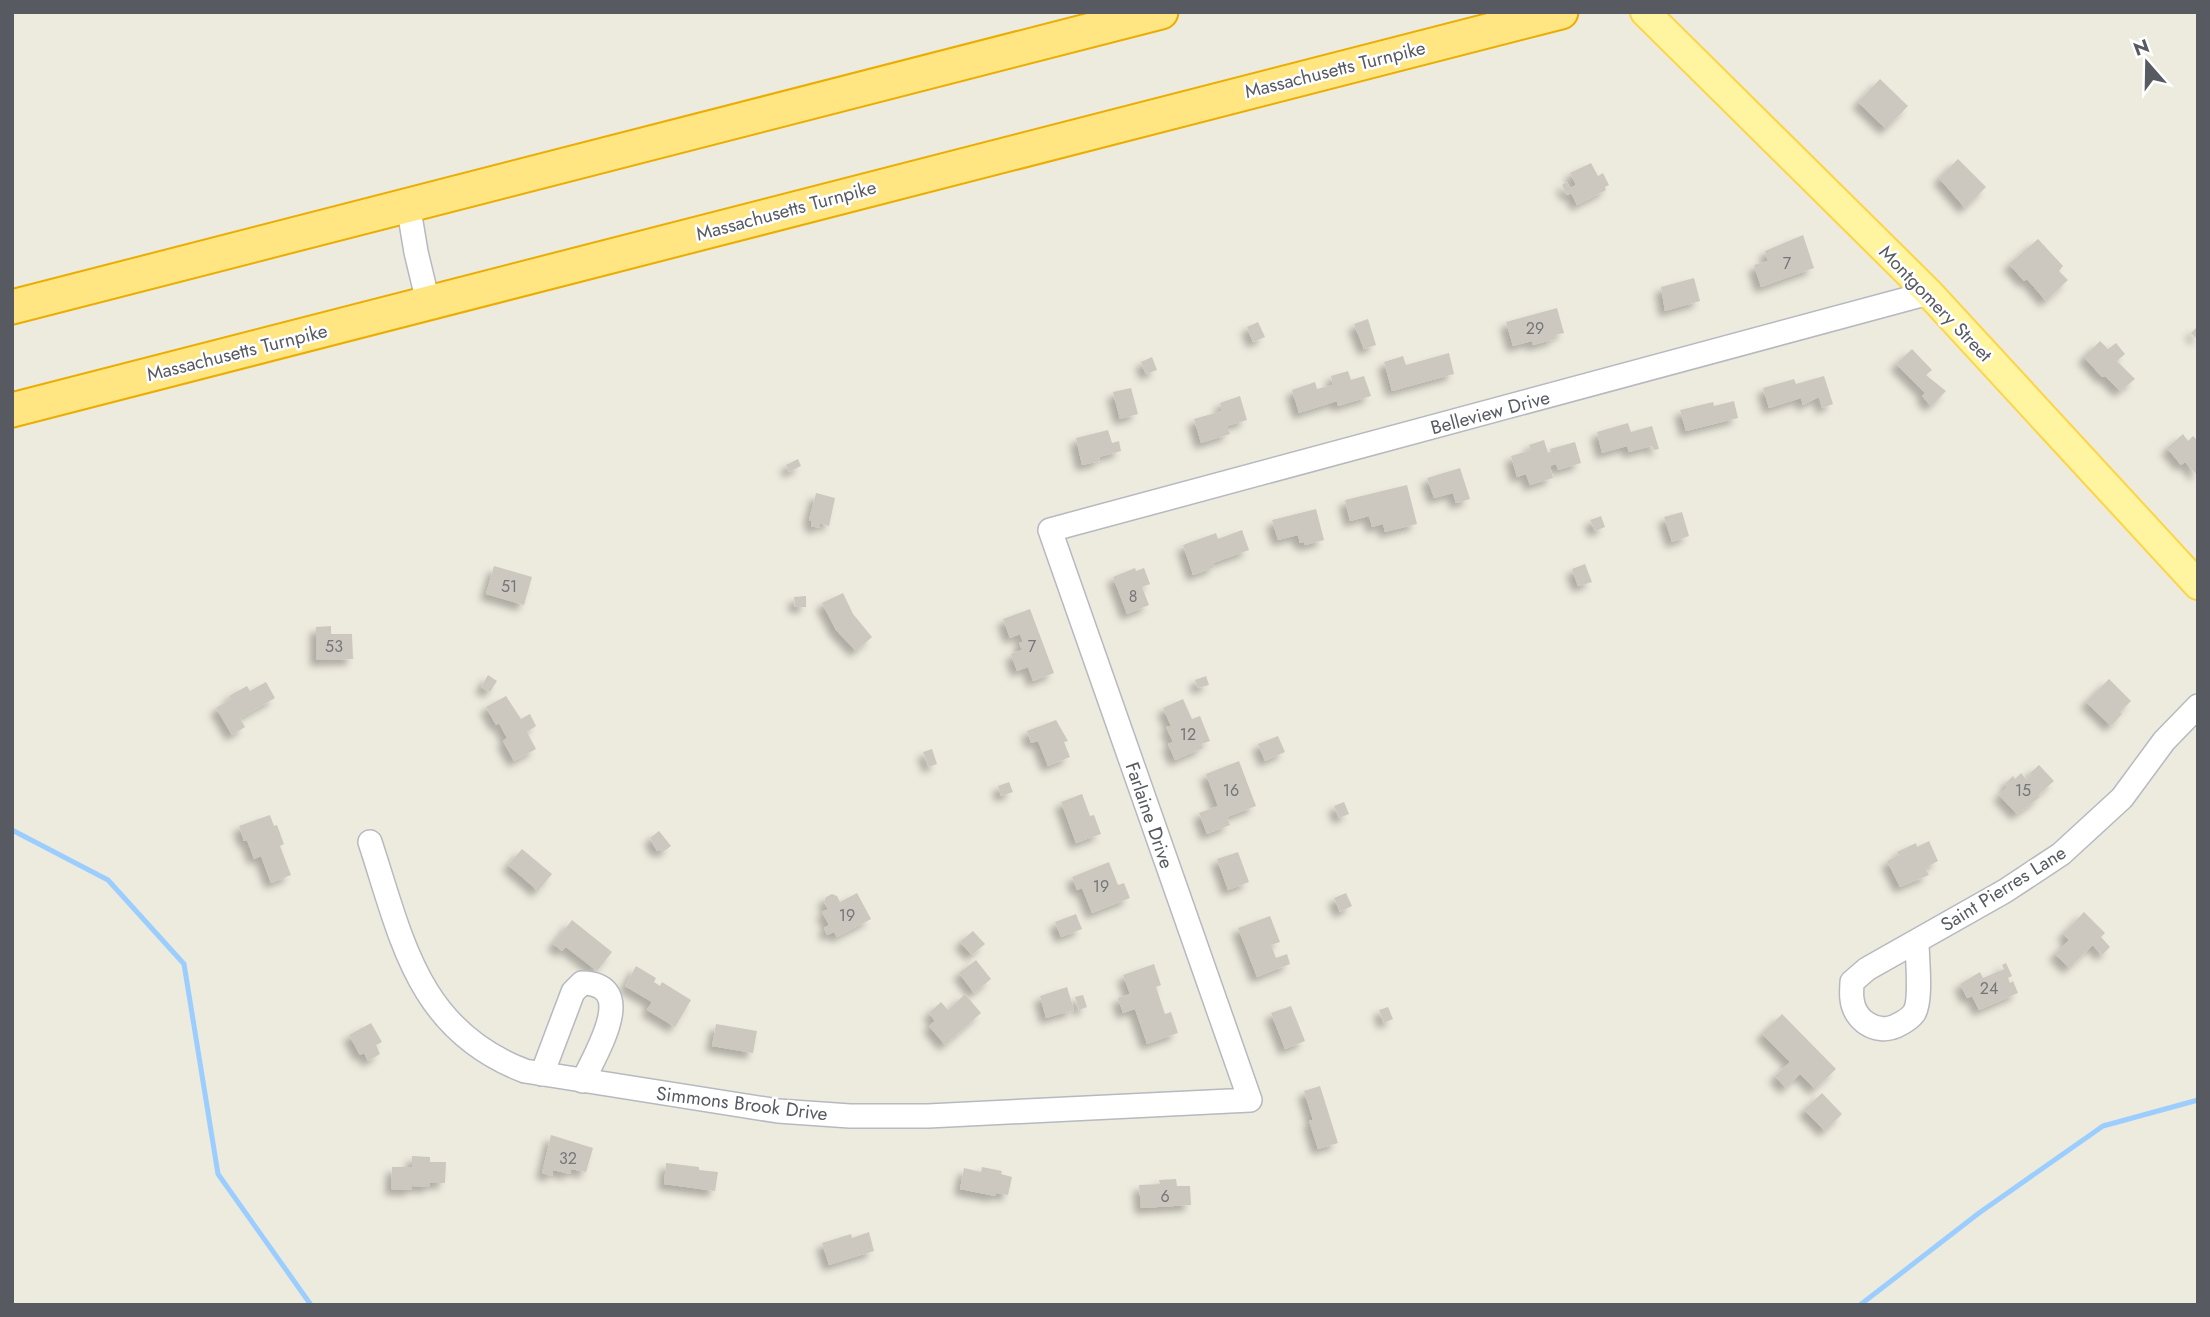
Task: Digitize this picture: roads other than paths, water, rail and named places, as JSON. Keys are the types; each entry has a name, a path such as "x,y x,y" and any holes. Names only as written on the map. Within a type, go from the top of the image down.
{"highway":[{"path":"12,307 1161,12"},
{"name":"Massachusetts Turnpike","path":"12,410 1561,12"}],"main road":[{"name":"Montgomery Street","path":"1654,22 1929,293 2198,585"}],"street":[{"path":"408,204 428,303"},
{"name":"Belleview Drive","path":"1050,530 1929,293"},
{"name":"Farlaine Drive","path":"1050,530 1250,1100"},
{"name":"Saint Pierres Lane","path":"1917,942 2035,873 2076,842 2122,798 2164,741 2198,706"},
{"name":"Simmons Brook Drive","path":"370,842 406,950 427,994 452,1024 488,1053 508,1065 583,1081 778,1111 850,1116 928,1116 1250,1100"},
{"path":"542,1074 573,992 583,983 596,984 607,992 613,1006 583,1081"}],"waterway":[{"path":"12,830 108,880 184,964 218,1174 311,1305"},
{"path":"1860,1305 1979,1213 2103,1126 2198,1100"}]}
